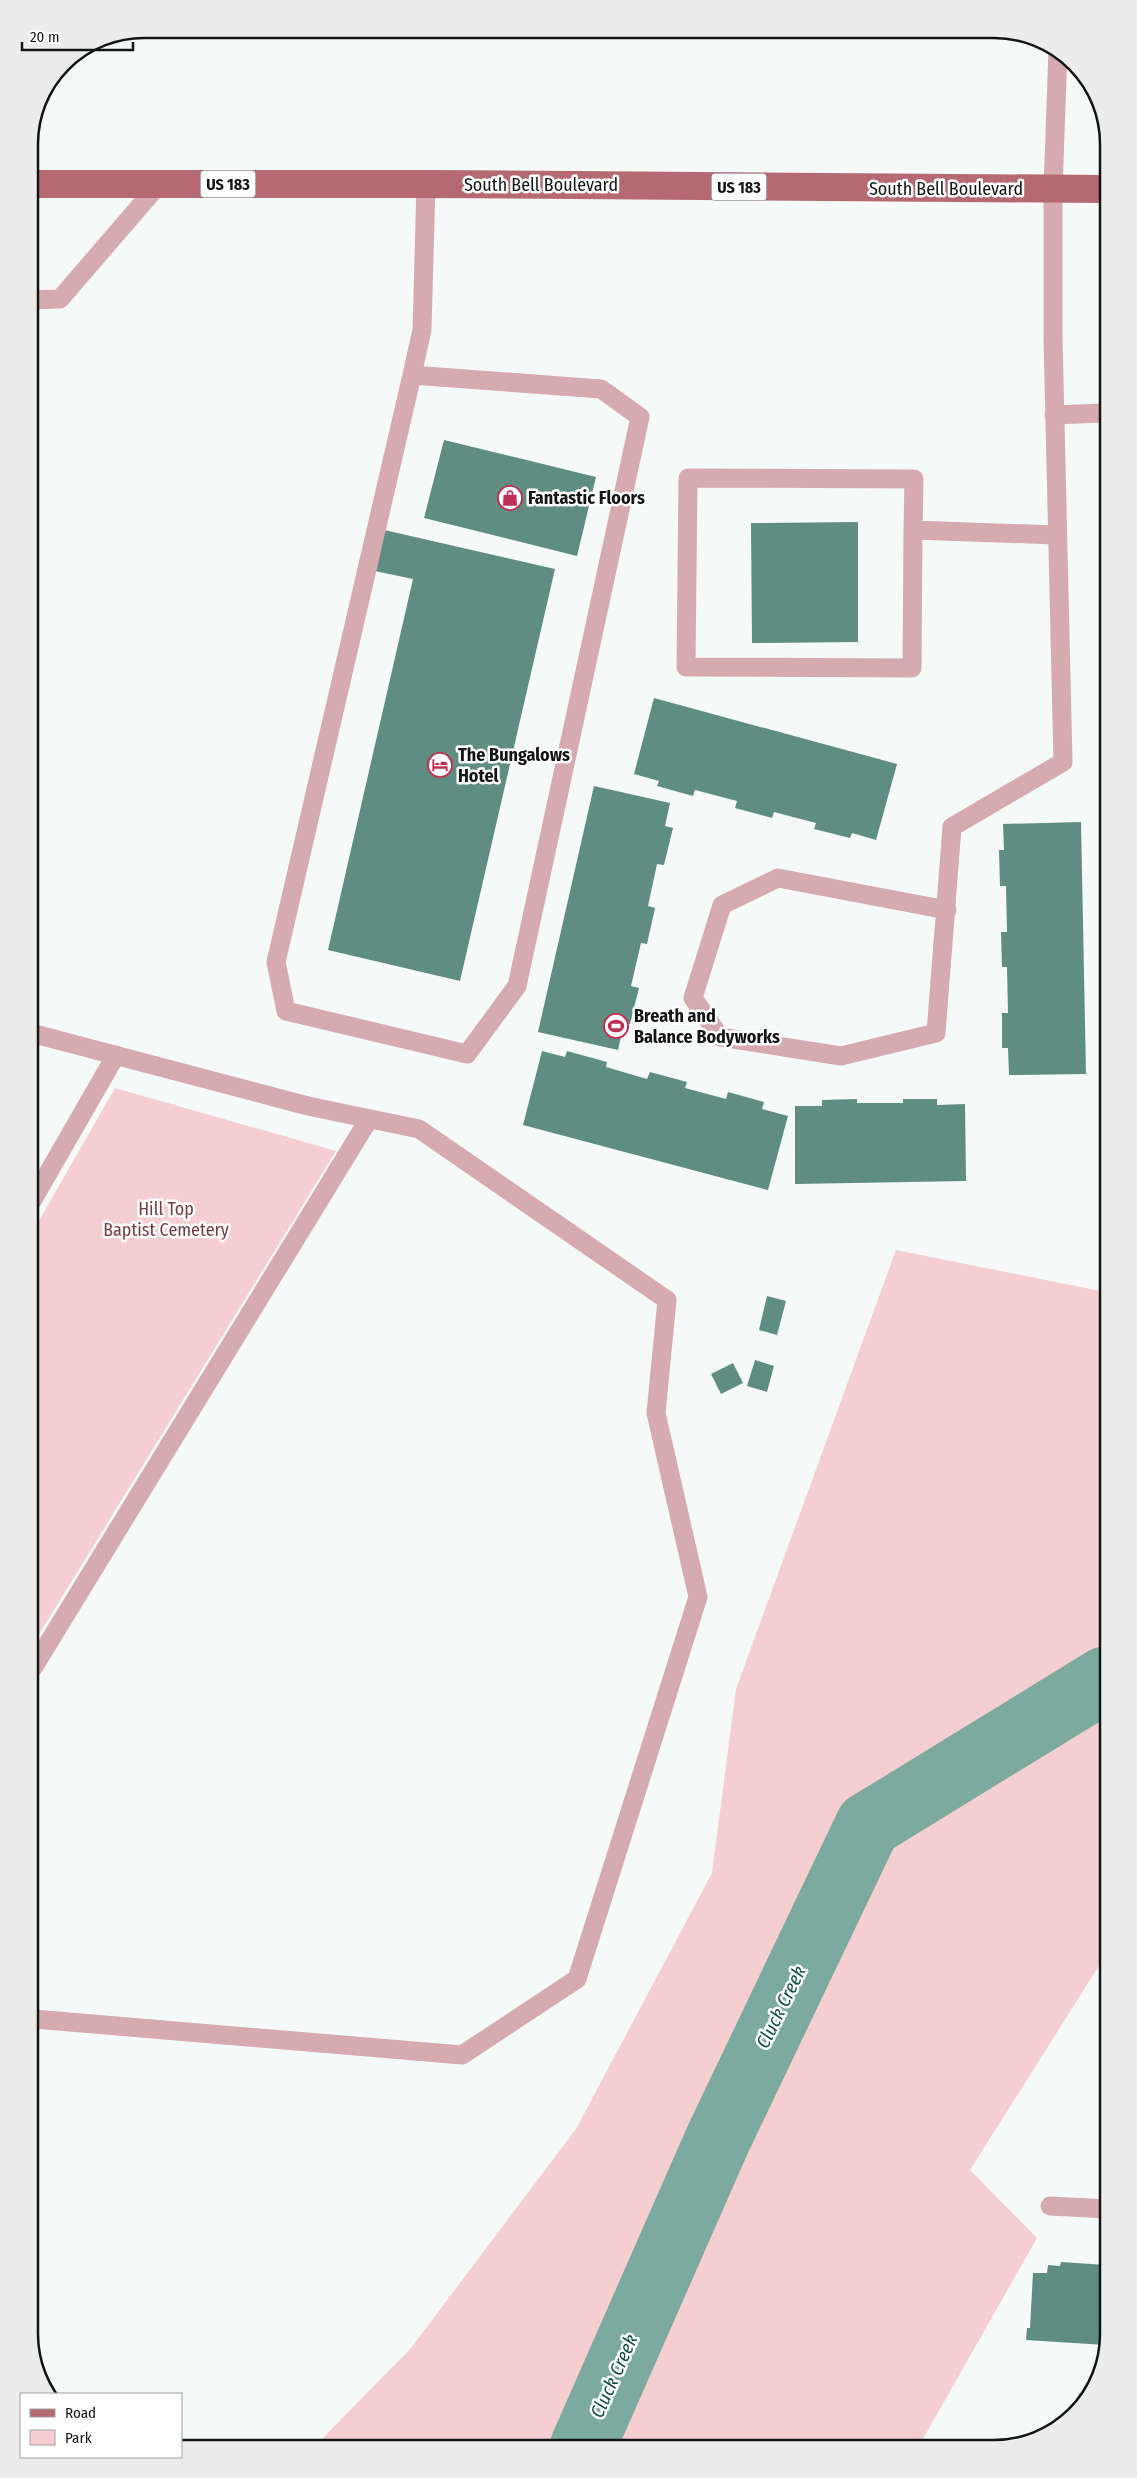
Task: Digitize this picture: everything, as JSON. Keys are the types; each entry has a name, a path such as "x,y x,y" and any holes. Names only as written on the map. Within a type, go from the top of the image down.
{"main road":[{"name":"South Bell Boulevard","path":"38,184 426,184 1053,190"},
{"name":"US 183","path":"1053,190 1100,189"}],"lane":[{"path":"947,910 778,878 722,904 692,998 720,1037 841,1056 936,1033 947,910 952,826 1063,762 1054,415 1053,190 1058,59"},
{"path":"38,300 60,299 160,183"},
{"path":"412,375 601,389 640,417 517,986 467,1054 286,1011 276,962 422,330 426,184"},
{"path":"1054,415 1100,412"},
{"path":"688,478 914,480 913,530 912,668 686,667 688,478"},
{"path":"913,530 1056,535"},
{"path":"38,1035 308,1106 419,1129 667,1300 656,1413 698,1597 577,1979 462,2055 38,2019"},
{"path":"38,1191 116,1055"},
{"path":"38,1660 369,1119"},
{"path":"1050,2206 1100,2209"}],"green space":[{"name":"Hill Top Baptist Cemetery","path":"115,1088 336,1151 38,1636 38,1223"},
{"path":"896,1250 1100,1291 1100,1964 970,2170 1037,2238 922,2440 321,2440 411,2348 576,2129 712,1873 736,1689"}],"building":[{"name":"Fantastic Floors","path":"444,440 596,477 577,556 424,518"},
{"path":"858,522 858,642 752,643 751,523"},
{"name":"The Bungalows Hotel","path":"380,529 555,569 460,981 328,950 413,579 370,570"},
{"path":"654,698 897,764 876,840 852,833 850,838 814,829 816,823 774,812 772,818 735,808 737,801 695,790 693,796 657,786 659,781 634,774"},
{"path":"594,786 670,803 665,826 673,828 664,865 657,864 648,906 655,908 647,944 641,943 631,986 639,988 630,1024 624,1023 618,1050 538,1032"},
{"path":"1081,822 1086,1074 1009,1075 1008,1048 1002,1048 1002,1013 1008,1013 1007,967 1002,967 1001,932 1007,932 1006,886 1000,886 999,850 1004,850 1003,824"},
{"path":"542,1051 565,1057 567,1051 607,1062 606,1067 647,1079 650,1072 687,1082 685,1088 726,1099 728,1092 764,1102 762,1109 788,1116 768,1190 523,1125"},
{"path":"857,1099 857,1103 903,1103 903,1099 937,1099 937,1105 965,1104 966,1181 795,1184 795,1106 822,1106 822,1100"},
{"path":"767,1296 786,1301 777,1335 759,1330"},
{"path":"755,1360 774,1366 767,1392 747,1386"},
{"path":"733,1363 743,1383 721,1394 711,1374"},
{"path":"1061,2262 1100,2265 1099,2345 1026,2340 1027,2328 1030,2328 1033,2273 1047,2273 1048,2265 1060,2266"}],"waterway":[{"name":"Cluck Creek","path":"586,2440 718,2139 868,1825 1100,1683"}],"place":[{"name":"Fantastic Floors","path":"510,498"},
{"name":"The Bungalows Hotel","path":"440,765"},
{"name":"Breath and Balance Bodyworks","path":"616,1026"}]}
